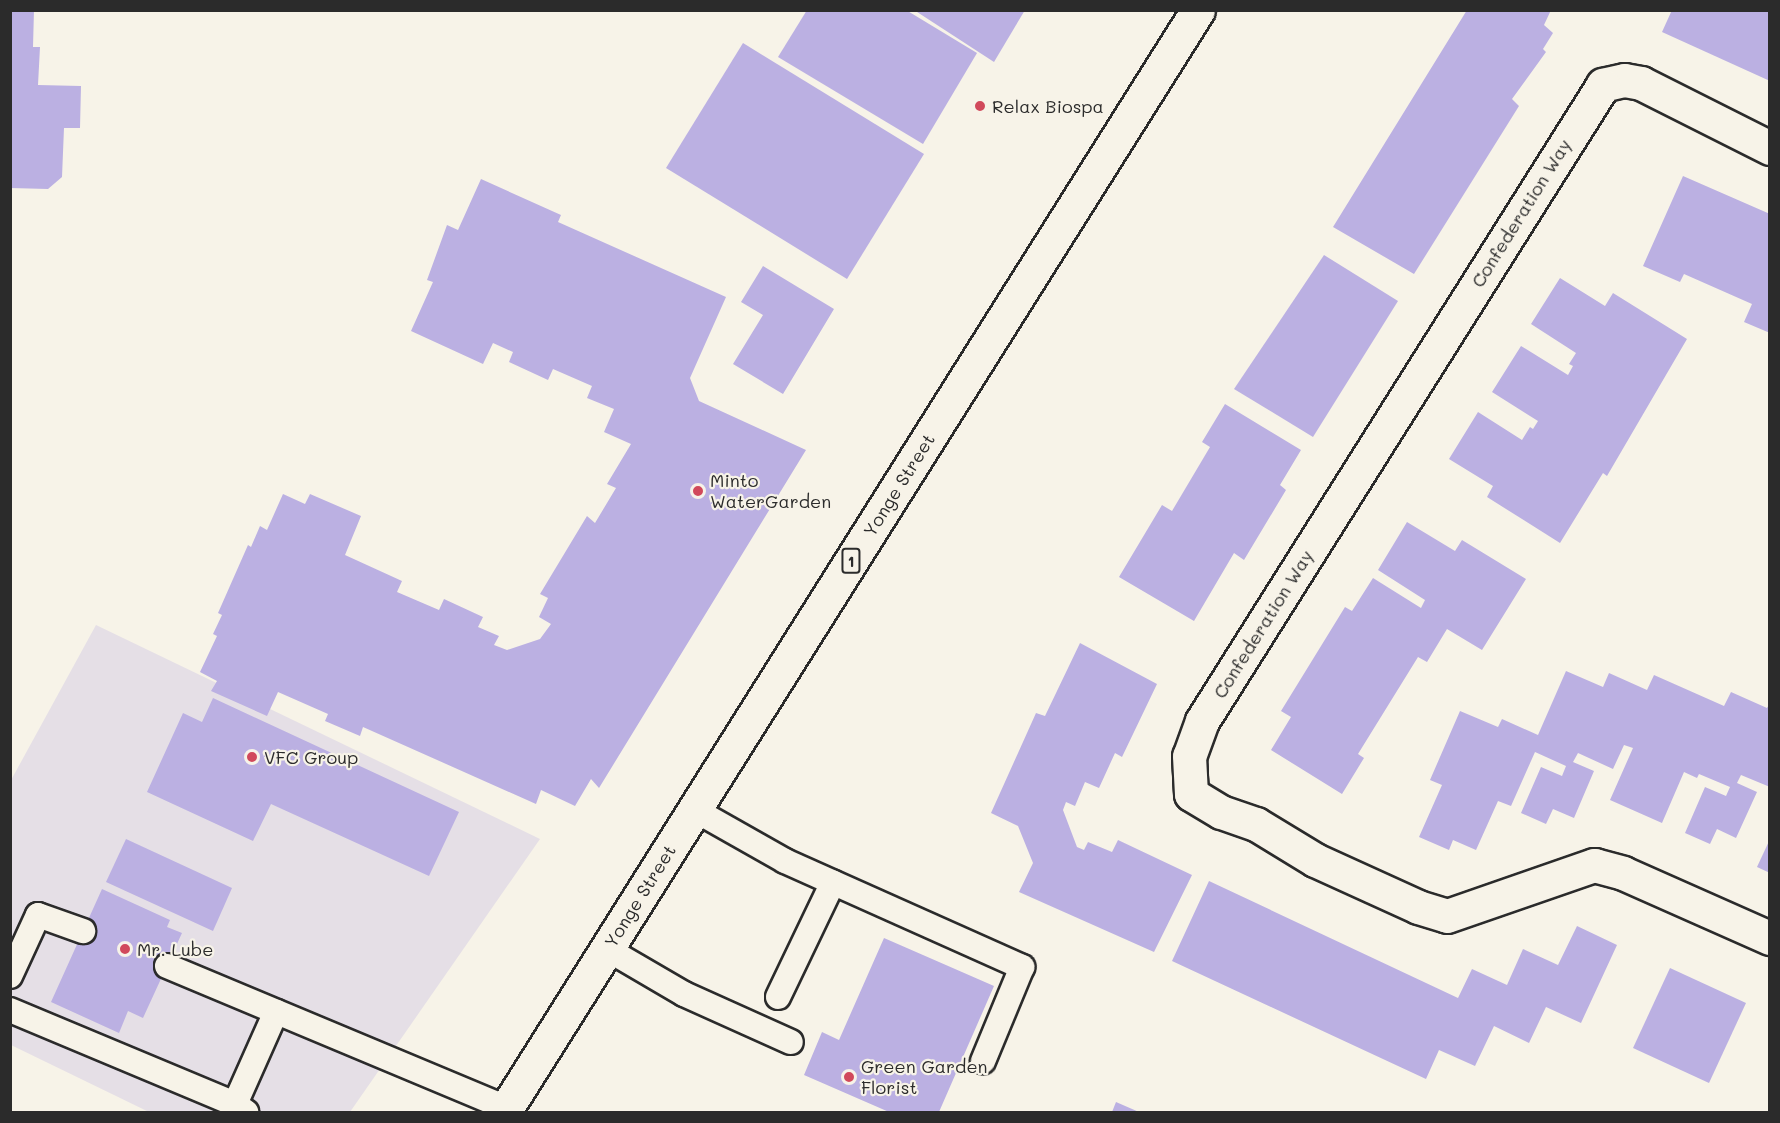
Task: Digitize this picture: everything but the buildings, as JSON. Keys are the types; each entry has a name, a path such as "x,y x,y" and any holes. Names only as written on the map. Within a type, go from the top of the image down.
{"street":[{"name":"Yonge Street","path":"506,1110 1198,10"},
{"name":"Confederation Way","path":"1770,148 1641,83 1624,80 1603,85 1202,721 1189,756 1191,794 1221,812 1256,824 1315,860 1418,908 1448,916 1594,865 1623,873 1770,938"}],"lane":[{"path":"694,810 785,861 1022,967 983,1061"},
{"path":"778,997 833,882"},
{"path":"10,976 38,915 83,932"},
{"path":"606,949 684,994 791,1042"},
{"path":"167,966 506,1110"},
{"path":"10,1011 241,1108 276,1012"}],"shaded area":[{"path":"96,625 540,839 350,1112 149,1112 11,1045 10,782"}],"place":[{"name":"Relax Biospa","path":"980,106"},
{"name":"Minto WaterGarden","path":"698,491"},
{"name":"VFC Group","path":"252,757"},
{"name":"Mr. Lube","path":"125,949"},
{"name":"Green Garden Florist","path":"849,1077"}]}
